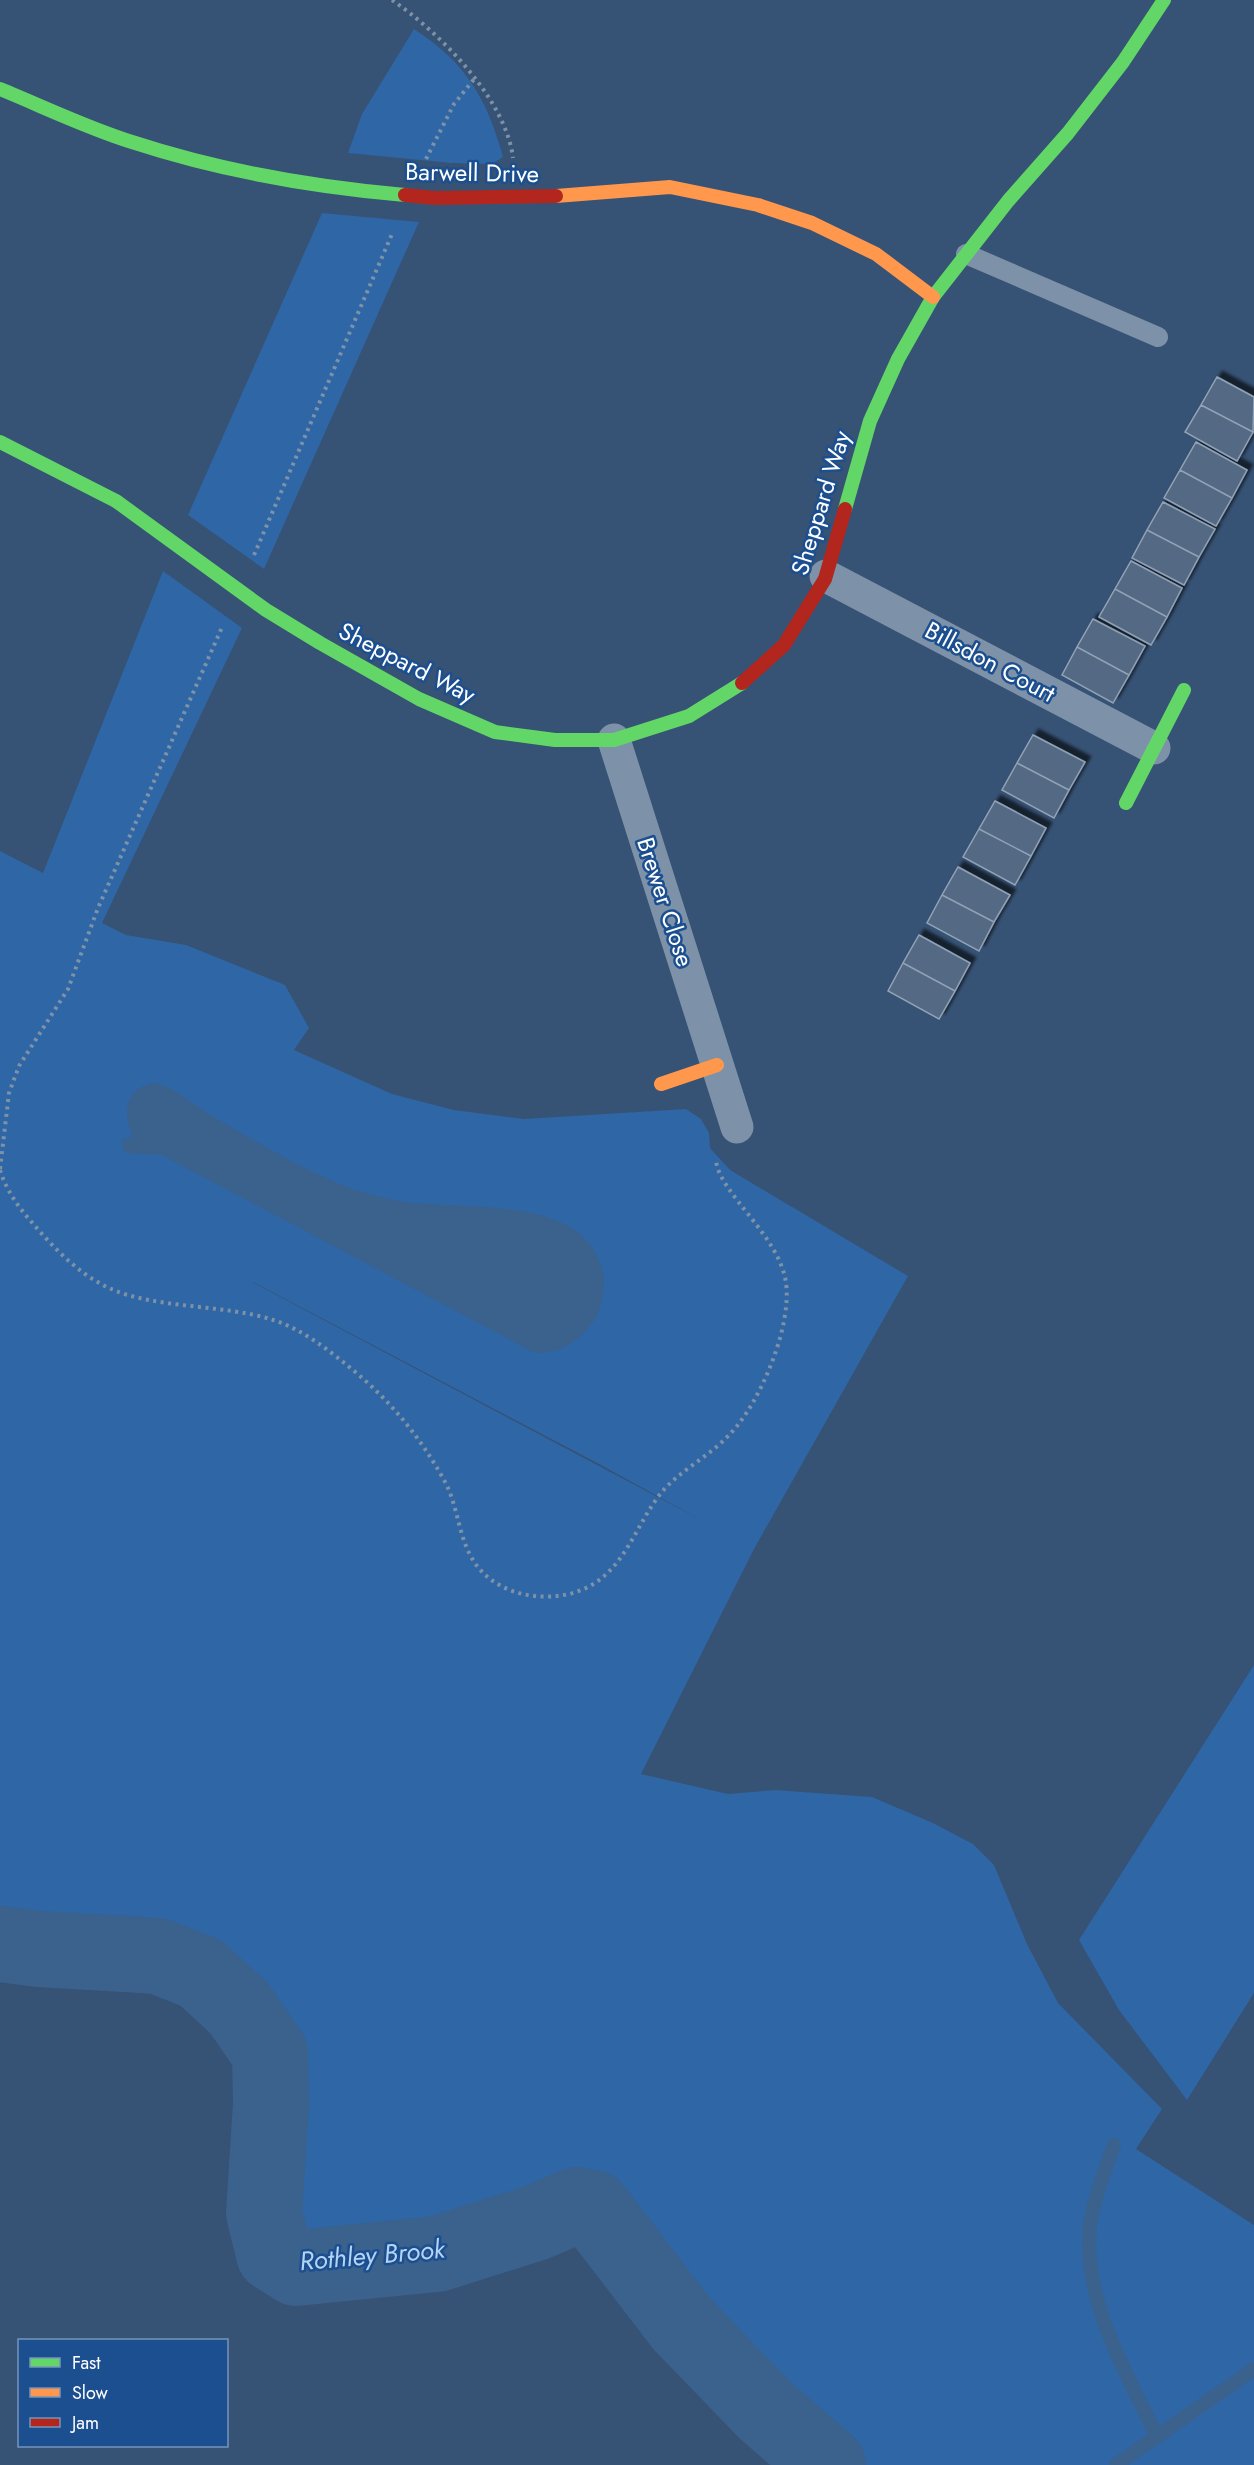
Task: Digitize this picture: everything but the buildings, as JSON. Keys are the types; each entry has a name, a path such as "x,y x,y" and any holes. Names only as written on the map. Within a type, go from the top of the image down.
{"street":[{"name":"Sheppard Way","path":"0,442 116,501 266,610 419,699 495,732 555,740 614,740 688,716 736,688 784,645 826,576 870,421 898,358 933,297 966,254 1068,133 1123,62 1164,0"},
{"name":"Barwell Drive","path":"0,89 131,142 260,177 327,188 422,198 519,197 670,187 758,205 812,223 876,254 933,297"},
{"name":"Billsdon Court","path":"826,576 1154,748"},
{"path":"1126,803 1184,690"},
{"name":"Brewer Close","path":"614,740 738,1127"},
{"path":"661,1084 717,1065"}],"lane":[{"path":"966,254 1158,337"}],"path":[{"path":"392,0 443,41 475,78 494,108 512,146 519,197"},
{"path":"0,1170 5,1187 41,1233 66,1259 111,1288 135,1296 271,1319 293,1328 346,1364 403,1416 420,1441 445,1481 456,1506 473,1560 486,1575 517,1592 552,1598 589,1587 605,1576 633,1540 645,1516 664,1489 733,1431 754,1400 774,1354 785,1309 786,1281 766,1234 717,1167 715,1145 738,1127"}],"shaded area":[{"path":"414,29 448,55 461,69 482,100 503,157 492,164 451,163 348,153 362,114"},
{"path":"322,213 419,222 264,569 188,515"},
{"path":"163,571 242,628 102,923 126,935 186,945 285,985 309,1028 294,1050 392,1094 454,1110 524,1119 686,1109 701,1119 709,1133 710,1148 730,1170 908,1276 754,1549 641,1774 728,1794 775,1790 872,1797 933,1823 973,1844 994,1865 1027,1944 1058,2003 1162,2109 1136,2149 1254,2225 1254,2465 857,2465 800,2421 727,2349 604,2202 578,2188 554,2194 457,2234 365,2240 274,2254 271,2091 246,2019 201,1973 118,1954 0,1944 0,851 43,873","holes":["253,1282 599,1464 701,1520"]},
{"path":"155,1083 177,1092 256,1142 321,1176 352,1189 398,1201 507,1209 535,1214 560,1222 581,1235 596,1254 600,1264 604,1286 601,1305 596,1317 572,1343 559,1349 535,1353 162,1155 125,1153 121,1140 133,1137 127,1111 132,1096 137,1090"},
{"path":"1254,1665 1254,1993 1187,2100 1119,2010 1079,1940"}],"waterway":[{"name":"Rothley Brook","path":"0,1944 39,1949 158,1956 201,1973 239,2008 270,2053 271,2104 264,2213 274,2254 296,2268 437,2254 535,2223 577,2205 593,2208 682,2324 766,2411 828,2465"},
{"path":"1114,2145 1092,2215 1089,2253 1093,2280 1109,2334 1157,2437"},
{"path":"1116,2465 1254,2369"}],"traffic: fast":[{"path":"845,509 870,421 898,359 933,297 1008,201 1068,133 1123,62 1164,0"},
{"path":"0,89 115,136 199,161 301,182 405,195"},
{"path":"0,442 116,501 266,610 320,643 419,699 495,732 555,740 614,740 689,716 742,683"},
{"path":"1126,803 1184,690"}],"traffic: slow":[{"path":"556,196 670,187 758,205 812,223 876,254 933,297"},
{"path":"661,1084 717,1065"}],"traffic: jam":[{"path":"405,195 435,198 556,196"},
{"path":"742,683 784,645 825,579 845,509"}]}
